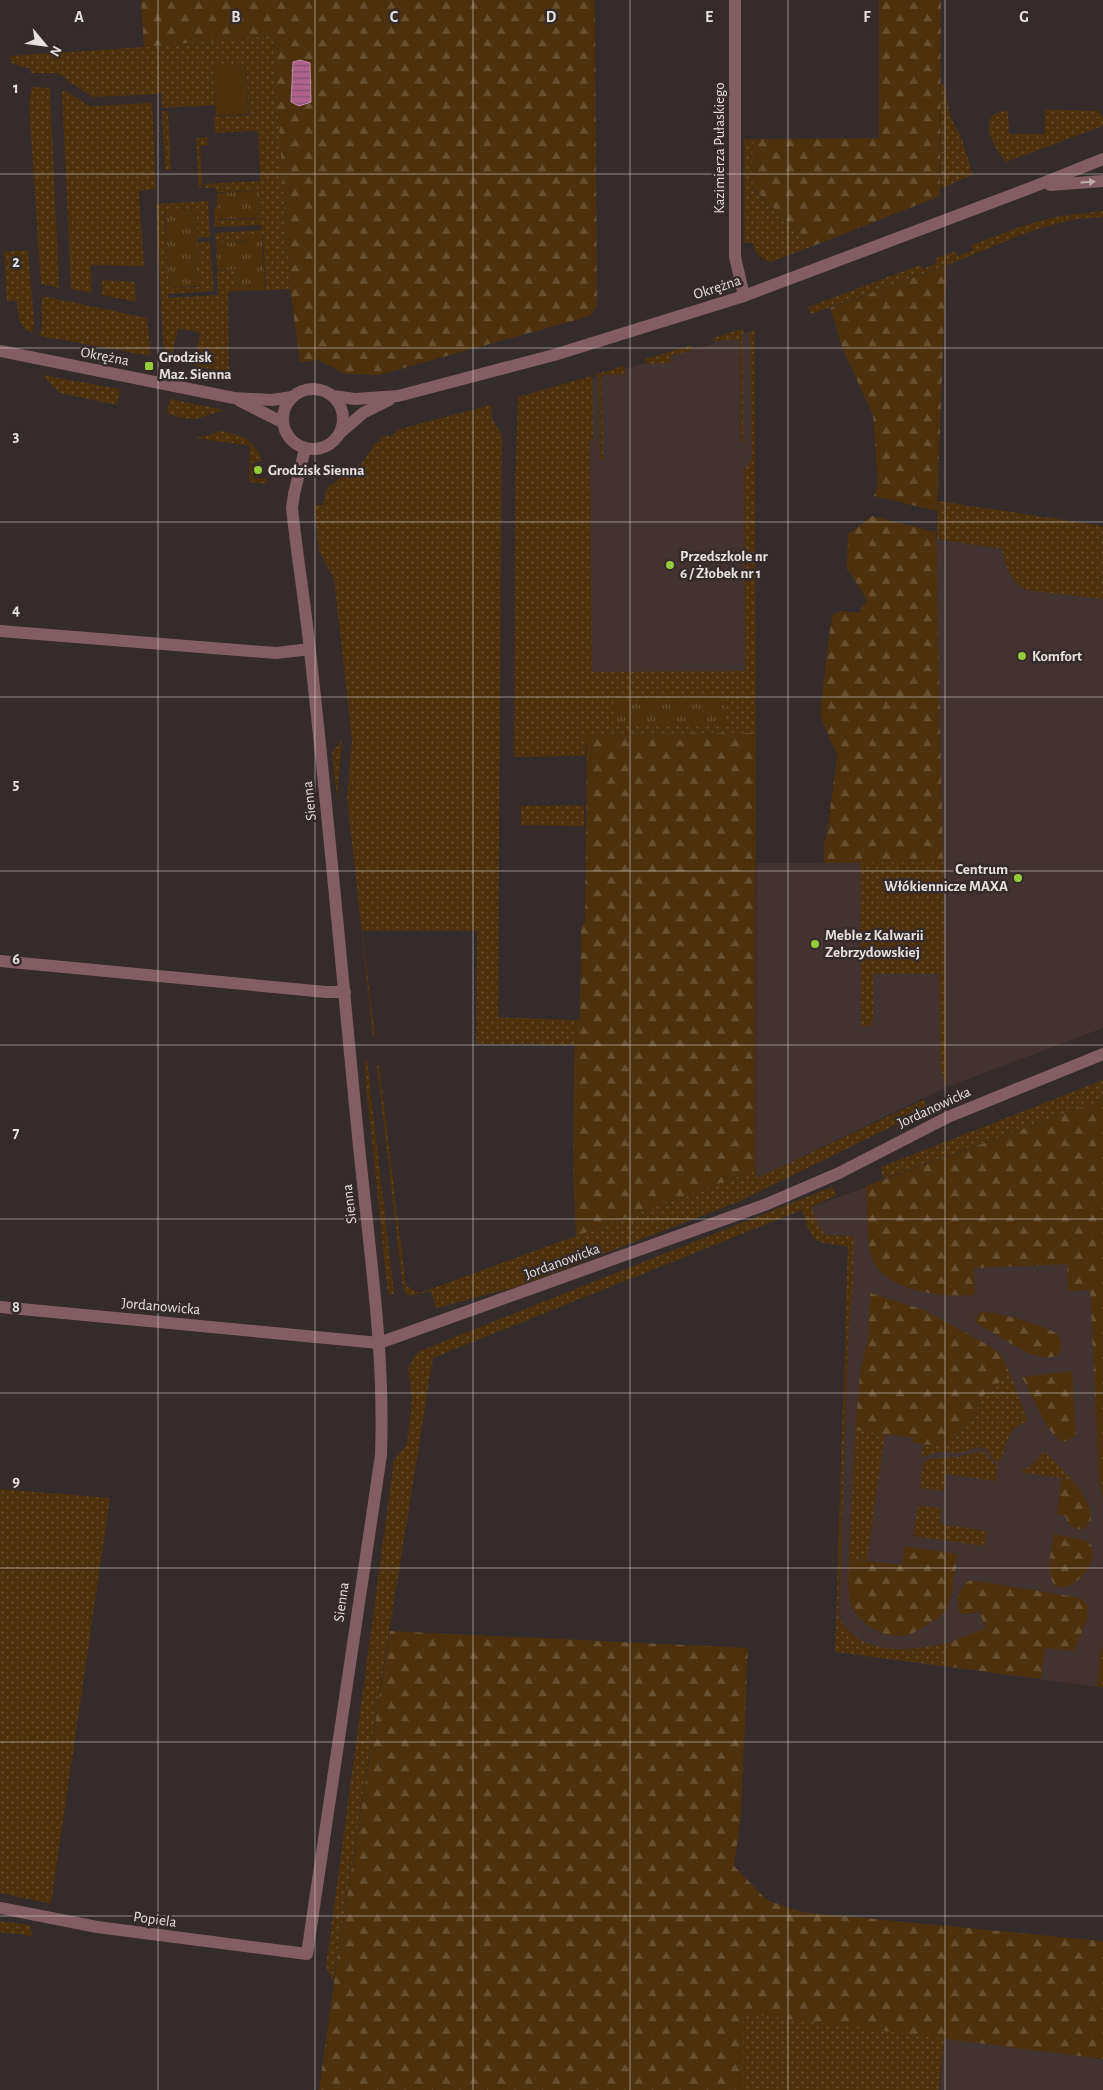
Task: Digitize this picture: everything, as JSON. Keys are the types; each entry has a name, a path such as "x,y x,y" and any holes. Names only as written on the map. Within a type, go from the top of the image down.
{"street":[{"name":"Kazimierza Pułaskiego","path":"736,0 735,257 744,296"},
{"name":"Okrężna","path":"333,396 355,399 398,396 554,355 744,296 1038,186 1103,159"},
{"name":"Okrężna","path":"1038,186 1103,181"},
{"name":"Okrężna","path":"0,351 234,398 272,400 292,397"},
{"path":"312,389 333,396 339,404 342,413 340,433 334,441 325,447 315,450 305,449 289,439 284,431 282,422 284,409 292,397 301,391 312,389"},
{"name":"Okrężna","path":"340,433 363,413 398,396"},
{"name":"Okrężna","path":"234,398 282,422"},
{"name":"Sienna","path":"305,449 292,508 310,649 361,1167 376,1296 382,1406 380,1455 307,1954"},
{"path":"0,631 276,653 310,649"},
{"path":"0,960 326,992 345,992"},
{"name":"Jordanowicka","path":"0,1308 379,1343 767,1204 839,1173 948,1117 1103,1054"},
{"name":"Popiela","path":"0,1908 97,1927 307,1954"}],"shaded area":[{"path":"300,60 310,63 311,102 299,106 291,102 293,62"},
{"name":"Przedszkole nr 6 / Żłobek nr 1","path":"755,330 756,733 584,673 587,380 714,344 715,342"},
{"path":"936,539 1103,564 1103,1028 947,1087 756,1179 757,863 943,862"},
{"path":"1103,1100 1103,1688 835,1652 848,1247 821,1243 803,1210"},
{"path":"944,2038 1103,2059 1103,2090 940,2090"}],"green space":[{"path":"141,0 595,0 597,306 590,316 379,375 345,374 318,360 300,362 290,289 273,35 144,47"},
{"path":"879,0 941,0 940,196 813,246 752,187 753,139 879,138"},
{"path":"273,35 290,289 266,290 263,235 246,235 247,241 216,243 215,233 262,230 261,225 214,227 214,208 217,207 217,220 261,219 260,191 217,192 216,188 205,188 204,184 260,181 258,131 215,133 214,117 249,115 246,65 213,67 215,105 162,108 162,94 92,97 57,73 31,73 31,69 11,63 10,56 144,47"},
{"path":"246,65 248,114 216,116 213,66"},
{"path":"941,84 944,85 951,118 962,139 973,175 941,188"},
{"path":"32,87 50,88 59,288 41,284 29,105"},
{"path":"62,91 66,91 89,106 152,103 156,189 139,191 144,266 91,265 92,293 71,289"},
{"path":"1045,110 1099,111 1103,118 1103,126 1006,162 996,148 989,131 989,123 992,117 998,113 1008,111 1009,134 1044,134"},
{"path":"162,111 168,111 171,170 165,170"},
{"path":"207,137 208,145 200,146 202,188 199,188 196,138"},
{"path":"744,139 753,139 752,188 813,246 771,262 759,256 753,243 744,243"},
{"path":"260,191 261,218 217,219 217,193"},
{"path":"208,201 210,237 198,238 196,210 164,212 169,288 200,287 198,242 210,242 214,291 168,294 168,298 218,295 217,271 236,269 237,291 228,292 229,372 194,366 200,333 178,328 171,362 164,361 156,204"},
{"path":"196,210 200,286 169,288 165,212"},
{"path":"1103,211 1103,217 1063,222 1024,234 966,258 811,314 808,307 920,265 923,269 936,263 936,258 956,251 958,256 973,250 971,245 1019,227 1054,217"},
{"path":"246,235 262,235 265,290 237,291 236,269 217,270 216,243 247,242"},
{"path":"28,250 34,323 32,333 27,331 21,324 18,316 17,301 7,301 4,252"},
{"path":"946,266 937,511 874,496 878,484 873,415 843,350 830,308"},
{"path":"102,280 135,282 136,302 102,295"},
{"path":"42,296 147,318 151,356 40,336"},
{"path":"742,329 744,333 742,334 743,442 740,442 739,340 715,342 713,338"},
{"path":"755,330 756,733 588,734 585,756 514,757 515,482 518,397 591,376 592,378 593,439 590,440 592,672 745,671 744,470 752,459 750,332"},
{"path":"692,345 693,350 670,356 671,363 647,364 645,359"},
{"path":"624,366 625,375 602,375 603,460 600,460 599,377 596,377 597,374"},
{"path":"42,375 120,389 117,405 60,393"},
{"path":"170,399 224,410 193,420 167,414"},
{"path":"491,405 492,419 502,435 498,1017 575,1020 575,1045 476,1044 477,931 362,931 375,1036 373,1036 347,797 352,740 334,579 319,551 314,505 323,505 329,486 361,464 375,444 381,440 380,437 388,435 390,437 398,430"},
{"path":"221,431 247,439 255,447 262,461 252,463 254,479 266,478 267,484 249,482 250,446 196,438"},
{"path":"938,501 1103,526 1103,599 1025,590 1020,587 1009,572 1004,561 1002,549 937,539"},
{"path":"872,516 936,532 943,862 824,863 824,843 827,834 837,756 820,715 829,635 833,614 841,611 858,613 867,600 847,568 848,534"},
{"path":"725,697 725,725 613,726 613,698"},
{"path":"756,733 756,1170 576,1236 573,1166 575,1020 580,1020 581,929 585,921 587,734"},
{"path":"342,740 337,797 332,753"},
{"path":"584,805 584,826 521,825 521,806"},
{"path":"860,862 943,862 947,1088 940,1067 939,974 873,974 873,1021 871,1022 871,1027 861,1026"},
{"path":"367,1060 394,1294 388,1295 364,1064"},
{"path":"377,1065 379,1065 406,1286 420,1293 756,1170 757,1178 925,1099 926,1110 738,1202 520,1286 436,1308 431,1291 409,1296 403,1289"},
{"path":"1103,1080 1103,1100 883,1179 881,1167"},
{"path":"1103,1100 1103,1499 1099,1481 1090,1290 1068,1291 1067,1264 974,1268 975,1295 962,1296 931,1293 900,1285 887,1277 877,1267 871,1255 867,1230 866,1186"},
{"path":"832,1187 837,1195 811,1207 825,1235 854,1236 853,1284 848,1342 839,1617 848,1630 860,1639 873,1645 903,1649 948,1643 944,1666 835,1652 848,1247 816,1240 809,1230 802,1210 433,1358 333,1982 326,1966 394,1460 407,1444 412,1399 408,1369 415,1355 422,1350"},
{"path":"870,1293 924,1310 990,1346 1001,1355 1010,1374 984,1395 971,1420 955,1437 941,1446 913,1443 913,1438 855,1430 860,1373 868,1337"},
{"path":"980,1312 996,1313 1016,1318 1052,1331 1057,1334 1062,1342 1061,1351 1057,1356 1047,1358 1029,1354 979,1325 975,1319"},
{"path":"1072,1371 1076,1436 1062,1441 1057,1438 1045,1423 1022,1377"},
{"path":"1010,1374 1028,1421 1011,1433 999,1463 993,1459 986,1449 978,1447 961,1453 939,1452 921,1457 923,1445 941,1446 955,1437 971,1420 984,1395"},
{"path":"855,1430 885,1434 867,1560 849,1559"},
{"path":"980,1451 998,1466 996,1481 946,1474 944,1491 920,1488 923,1464 929,1459 958,1457"},
{"path":"1044,1451 1073,1480 1021,1472 1034,1463"},
{"path":"1061,1479 1073,1480 1089,1506 1091,1519 1082,1530 1070,1526 1065,1516 1057,1515"},
{"path":"0,1489 110,1498 51,1904 0,1893"},
{"path":"918,1505 941,1508 940,1524 987,1531 985,1546 913,1536"},
{"path":"1054,1534 1088,1542 1091,1545 1093,1554 1086,1572 1071,1585 1063,1587 1056,1586 1050,1575 1050,1558"},
{"path":"905,1546 958,1554 950,1599 946,1610 935,1620 913,1633 900,1636 876,1630 856,1615 850,1603 848,1590 849,1559 902,1565"},
{"path":"970,1580 1076,1597 1083,1600 1088,1605 1087,1619 1074,1651 1045,1648 1041,1679 944,1666 948,1643 986,1628 979,1611 961,1614 957,1604 960,1591"},
{"path":"390,1631 748,1648 741,1816 734,1866 767,1900 801,1912 1103,1941 1103,2059 743,2013 743,2090 319,2090 338,1953"},
{"path":"1103,1646 1103,1687 1097,1687 1100,1652"},
{"path":"0,1921 30,1925 32,1936 0,1932"},
{"path":"743,2012 944,2038 939,2090 743,2090"}],"place":[{"name":"Grodzisk Maz. Sienna","path":"149,366"},
{"name":"Grodzisk Sienna","path":"258,470"},
{"name":"Przedszkole nr 6 / Żłobek nr 1","path":"670,565"},
{"name":"Komfort","path":"1022,656"},
{"name":"Centrum Włókiennicze MAXA","path":"1018,878"},
{"name":"Meble z Kalwarii Zebrzydowskiej","path":"815,944"}]}
